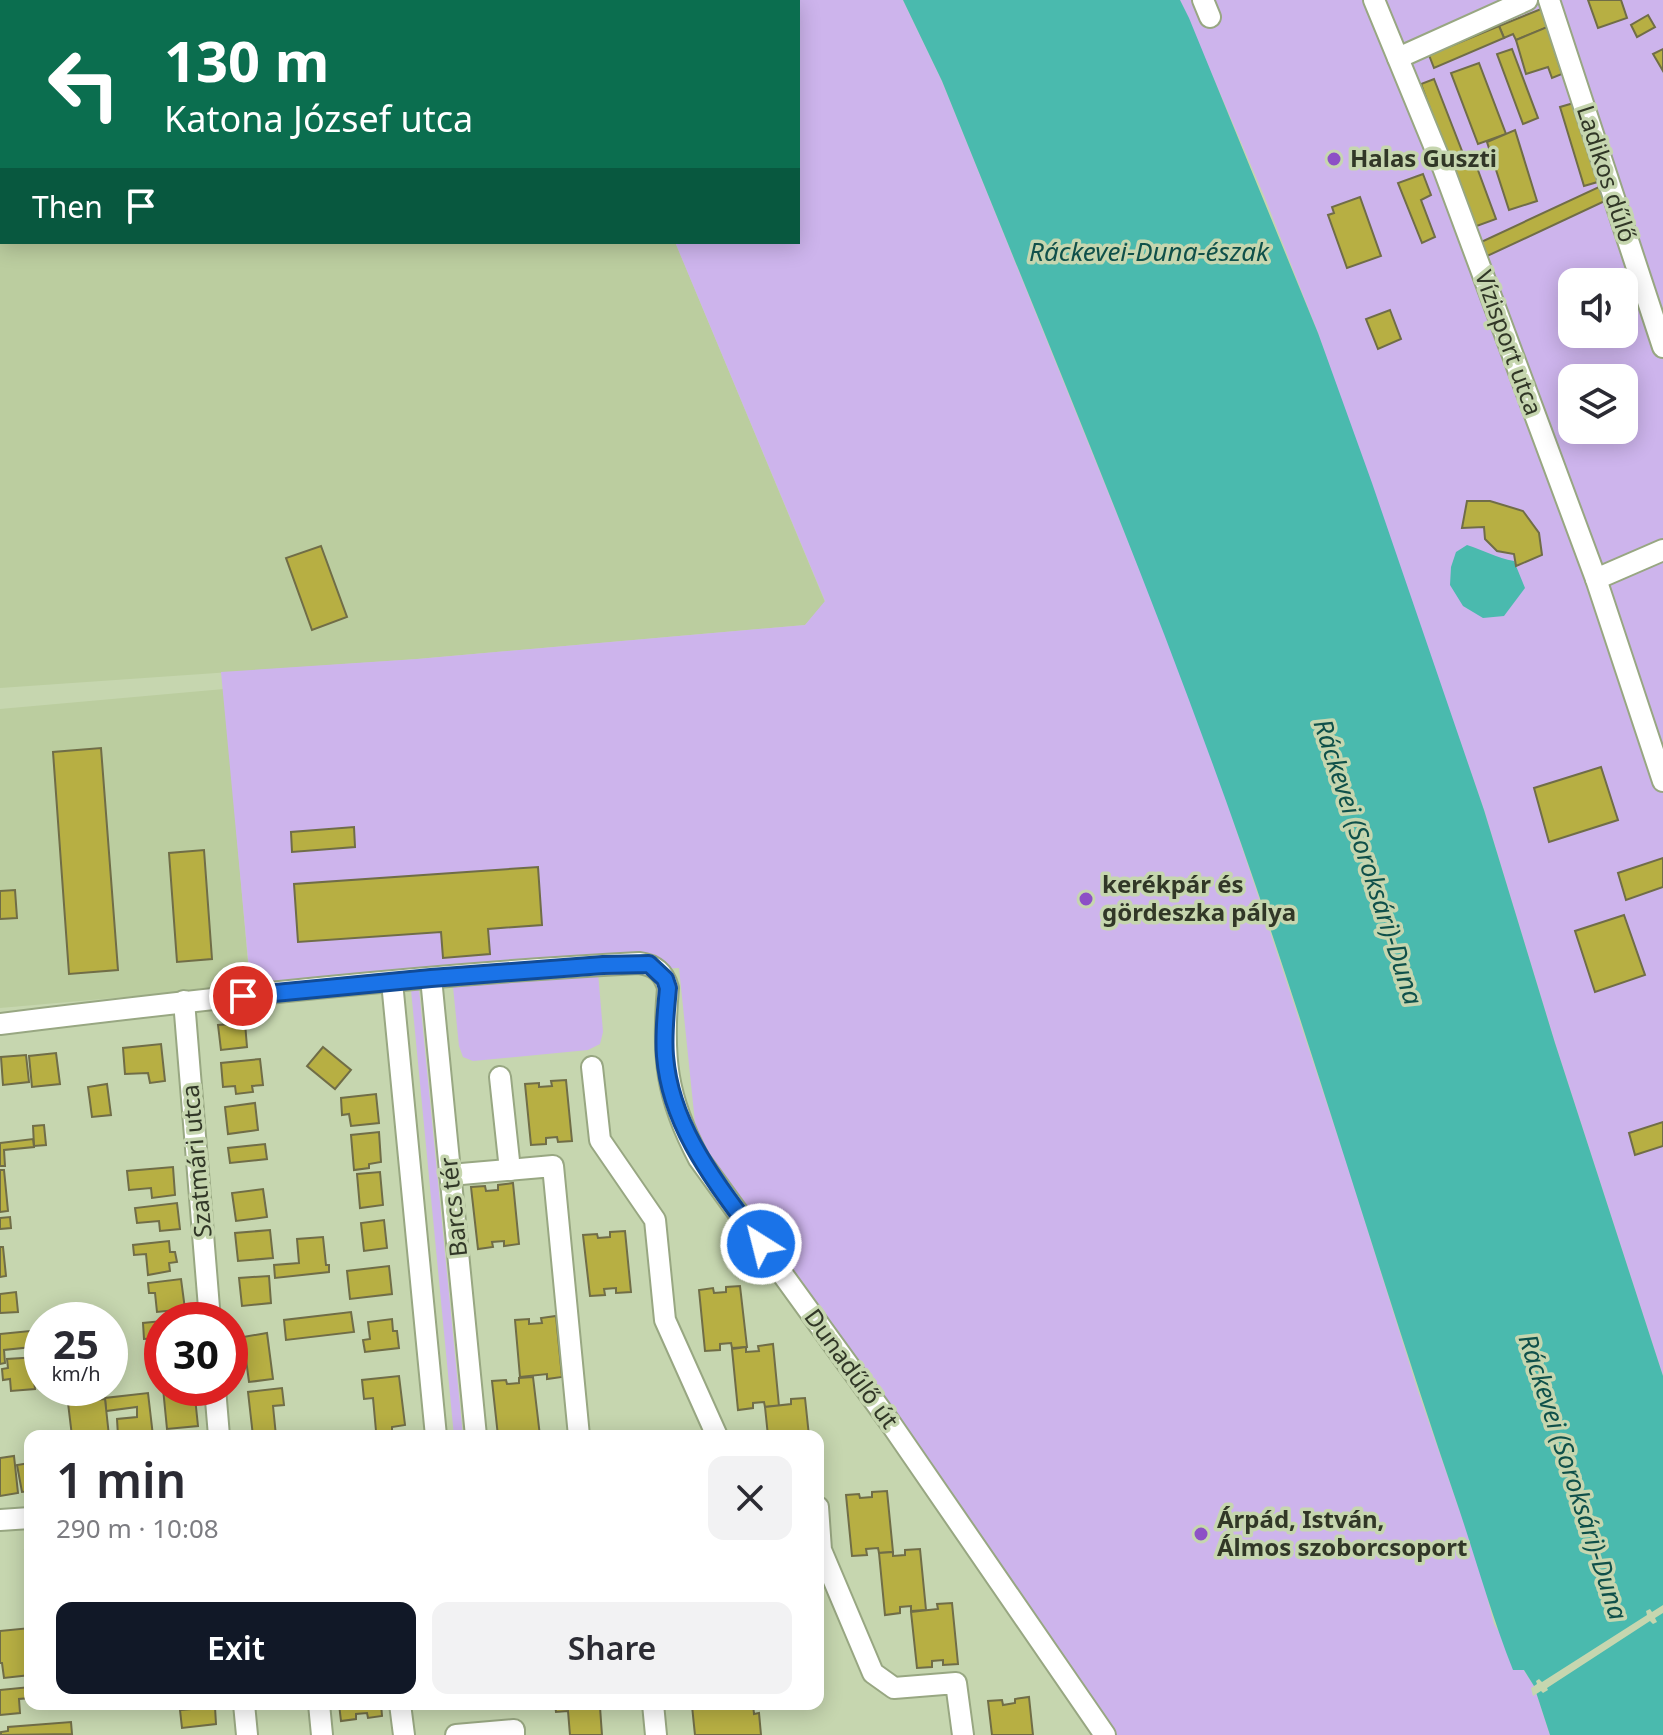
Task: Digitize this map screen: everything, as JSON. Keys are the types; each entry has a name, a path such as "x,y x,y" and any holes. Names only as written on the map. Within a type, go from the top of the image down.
{"street":[{"name":"Vízisport utca","path":"1374,0 1444,170 1596,579 1663,781"},
{"path":"1398,58 1527,0"},
{"name":"Ladikos dűlő","path":"1549,0 1663,347"},
{"path":"1596,579 1663,550"},
{"name":"Dunadűlő út","path":"0,1024 184,1001 431,978 649,964 665,979 668,988 664,1029 667,1072 687,1136 699,1159 891,1424 1105,1735"},
{"name":"Barcs tér","path":"431,978 475,1430"},
{"name":"Barcs tér","path":"392,982 435,1430"},
{"name":"Szatmári utca","path":"184,1001 209,1302"},
{"path":"592,1067 600,1140 655,1220 665,1320 714,1430"},
{"path":"500,1077 510,1170"},
{"path":"450,1175 553,1166 578,1430"},
{"path":"216,1406 218,1430"},
{"path":"0,1520 24,1518"},
{"path":"824,1559 873,1673 894,1688 956,1683 963,1735"},
{"path":"245,1710 247,1735"},
{"path":"320,1710 322,1735"},
{"path":"401,1710 404,1735"},
{"path":"654,1710 656,1735"},
{"path":"456,1735 514,1732"}],"shaded area":[{"path":"800,0 903,0 942,81 1166,635 1219,778 1348,1167 1417,1388 1481,1572 1494,1624 1534,1686 1550,1735 1106,1735 700,1171 679,968 598,972 603,1032 600,1044 588,1050 473,1061 463,1057 459,1046 453,987 583,974 251,991 221,672 417,659 805,625 825,601 676,244 800,244"},
{"path":"1180,0 1663,0 1663,1376 1555,1043 1484,810 1318,333 1265,198"},
{"path":"0,244 676,244 825,602 805,625 417,659 0,688"},
{"path":"224,689 250,986 0,1008 0,709"},
{"path":"419,989 462,1430 453,1430 411,990"}],"water":[{"name":"Ráckevei-Duna-észak","path":"903,0 1180,0 1189,18 1318,333 1372,483 1484,810 1555,1043 1663,1376 1663,1735 1550,1735 1534,1686 1524,1670 1513,1670 1233,820 1112,502 942,81"},
{"path":"1467,545 1514,561 1525,588 1504,616 1483,618 1463,606 1450,585 1456,552"}],"pier":[{"path":"1663,1605 1663,1613 1655,1618 1657,1622 1653,1624 1650,1621 1548,1690 1533,1696 1531,1688 1537,1684 1536,1681 1539,1679 1542,1682 1647,1615 1646,1611 1650,1609 1652,1612"}],"building":[{"path":"1588,0 1621,0 1627,18 1598,28"},
{"path":"1546,7 1553,25 1516,40 1513,34 1504,38 1499,26"},
{"path":"1648,15 1655,27 1637,37 1631,25"},
{"path":"1499,26 1504,38 1434,68 1429,55"},
{"path":"1547,27 1562,74 1552,78 1548,67 1526,74 1516,40"},
{"path":"1512,49 1538,118 1523,124 1497,54"},
{"path":"1663,49 1663,71 1653,54"},
{"path":"1479,63 1506,134 1478,144 1451,73"},
{"path":"1434,79 1462,151 1448,157 1421,84"},
{"path":"1577,102 1601,181 1584,186 1560,107"},
{"path":"1515,130 1537,201 1509,210 1487,142"},
{"path":"1472,154 1496,219 1474,227 1450,162"},
{"path":"1423,174 1431,195 1421,200 1435,237 1422,243 1398,183"},
{"path":"1601,186 1607,200 1485,257 1479,243"},
{"path":"1360,197 1381,256 1347,268 1328,215 1334,213 1332,207"},
{"path":"1390,310 1401,339 1378,349 1366,319"},
{"path":"1467,501 1490,501 1523,511 1539,533 1542,555 1516,566 1514,554 1497,551 1485,539 1484,527 1462,528"},
{"path":"321,546 347,617 312,630 286,558"},
{"path":"101,748 118,970 69,974 53,752"},
{"path":"1601,767 1618,820 1549,842 1534,788"},
{"path":"354,827 355,847 292,852 291,832"},
{"path":"204,850 212,959 177,962 169,853"},
{"path":"1663,858 1663,887 1626,900 1618,873"},
{"path":"538,867 542,925 488,929 490,954 443,958 441,932 298,942 294,884"},
{"path":"15,890 17,918 0,919 0,891"},
{"path":"1624,915 1645,975 1595,992 1575,931"},
{"path":"245,1023 247,1047 221,1050 218,1025"},
{"path":"161,1044 165,1081 150,1083 148,1073 125,1074 123,1048"},
{"path":"323,1047 351,1070 335,1089 307,1066"},
{"path":"56,1053 60,1084 32,1087 29,1056"},
{"path":"26,1055 29,1082 3,1085 1,1057"},
{"path":"260,1059 263,1085 252,1086 253,1092 236,1094 235,1086 223,1087 221,1063"},
{"path":"566,1080 572,1141 558,1142 557,1137 546,1138 546,1144 531,1145 525,1084 552,1086 551,1081"},
{"path":"107,1084 111,1115 92,1117 88,1087"},
{"path":"376,1094 379,1123 351,1126 349,1114 342,1115 341,1098"},
{"path":"255,1103 258,1130 228,1134 225,1107"},
{"path":"1663,1122 1663,1146 1635,1155 1629,1133"},
{"path":"44,1125 46,1145 34,1146 33,1126"},
{"path":"379,1132 381,1162 354,1170 351,1135"},
{"path":"33,1139 34,1147 4,1150 5,1166 0,1166 0,1143"},
{"path":"265,1144 267,1159 230,1163 228,1148"},
{"path":"173,1167 175,1195 152,1198 151,1188 129,1190 127,1171"},
{"path":"0,1170 4,1170 8,1211 0,1212"},
{"path":"380,1172 383,1205 360,1208 357,1174"},
{"path":"513,1183 519,1244 504,1246 504,1241 492,1242 493,1247 478,1249 471,1187 485,1186 486,1191 498,1190 498,1185"},
{"path":"263,1189 267,1217 236,1221 232,1193"},
{"path":"177,1203 180,1229 160,1231 159,1221 137,1223 135,1208"},
{"path":"10,1217 11,1228 0,1229 0,1218"},
{"path":"384,1220 387,1248 364,1251 361,1223"},
{"path":"270,1230 273,1258 238,1261 235,1233"},
{"path":"625,1231 631,1292 616,1293 616,1288 604,1289 605,1295 590,1296 583,1235 610,1237 610,1232"},
{"path":"323,1237 329,1272 275,1278 274,1265 299,1263 297,1239"},
{"path":"169,1241 170,1252 175,1252 177,1262 169,1263 170,1271 148,1275 146,1254 134,1255 133,1245"},
{"path":"0,1247 3,1247 6,1276 0,1277"},
{"path":"389,1266 392,1294 350,1299 347,1271"},
{"path":"269,1276 271,1303 248,1305 248,1302 242,1302 239,1278"},
{"path":"181,1279 184,1302 156,1302 155,1293 149,1293 148,1283"},
{"path":"740,1286 747,1347 732,1348 731,1343 720,1344 720,1350 705,1351 699,1290 713,1288 714,1293 726,1292 726,1287"},
{"path":"16,1292 18,1312 0,1313 0,1294"},
{"path":"351,1312 354,1332 286,1340 284,1320"},
{"path":"556,1316 562,1377 547,1379 547,1374 520,1377 515,1320 529,1319 529,1324 542,1323 541,1318"},
{"path":"392,1319 399,1348 365,1352 363,1340 370,1339 368,1322"},
{"path":"24,1332 24,1348 4,1350 5,1363 0,1364 0,1334"},
{"path":"267,1333 273,1379 249,1382 248,1336"},
{"path":"773,1344 779,1406 765,1407 764,1402 753,1403 753,1408 738,1410 732,1349 746,1347 746,1352 759,1351 758,1346"},
{"path":"24,1358 24,1390 11,1391 10,1379 3,1380 2,1369 8,1368 7,1359"},
{"path":"399,1376 405,1425 392,1427 392,1430 376,1430 373,1398 364,1399 362,1380"},
{"path":"533,1377 539,1430 497,1430 492,1381 519,1383 519,1378"},
{"path":"282,1388 284,1405 273,1406 275,1430 252,1430 248,1392"},
{"path":"144,1393 144,1406 150,1406 152,1430 118,1430 117,1419 137,1417 137,1407 106,1411 106,1406 128,1406 128,1395"},
{"path":"805,1398 808,1430 767,1430 765,1407 791,1404 791,1399"},
{"path":"68,1406 106,1406 108,1430 71,1430"},
{"path":"165,1406 196,1406 198,1426 167,1429"},
{"path":"14,1456 18,1493 0,1496 0,1458"},
{"path":"24,1464 24,1492 22,1492 17,1465"},
{"path":"887,1491 893,1552 879,1553 878,1548 866,1549 867,1555 852,1556 846,1495 872,1497 872,1492"},
{"path":"920,1549 926,1610 911,1611 911,1606 900,1607 900,1613 885,1615 879,1553 905,1555 905,1550"},
{"path":"952,1603 958,1664 943,1665 943,1660 932,1661 932,1667 917,1668 911,1612 938,1609 937,1604"},
{"path":"24,1629 24,1676 4,1678 0,1663 0,1631"},
{"path":"24,1688 24,1699 19,1699 20,1713 0,1715 0,1690"},
{"path":"1029,1697 1033,1735 992,1735 988,1701 1002,1700 1003,1705"},
{"path":"180,1710 215,1710 216,1724 182,1728"},
{"path":"340,1710 382,1710 382,1716 368,1718 367,1713 356,1714 356,1719 341,1721"},
{"path":"556,1710 600,1710 602,1735 570,1735 568,1711"},
{"path":"692,1710 754,1710 754,1714 759,1713 761,1735 695,1735"},
{"path":"71,1722 72,1734 1,1735 1,1732 8,1731 8,1727"}],"place":[{"name":"Halas Guszti","path":"1334,159"},
{"name":"kerékpár és gördeszka pálya","path":"1086,899"},
{"name":"Árpád, István, Álmos szoborcsoport","path":"1201,1534"}],"route":[{"path":"243,996 431,978 649,964 665,979 668,988 665,1057 670,1087 687,1136 699,1159 761,1244"}],"water label":[{"name":"Ráckevei (Soroksári)-Duna","path":"1368,862"},
{"name":"Ráckevei (Soroksári)-Duna","path":"1573,1477"}]}
